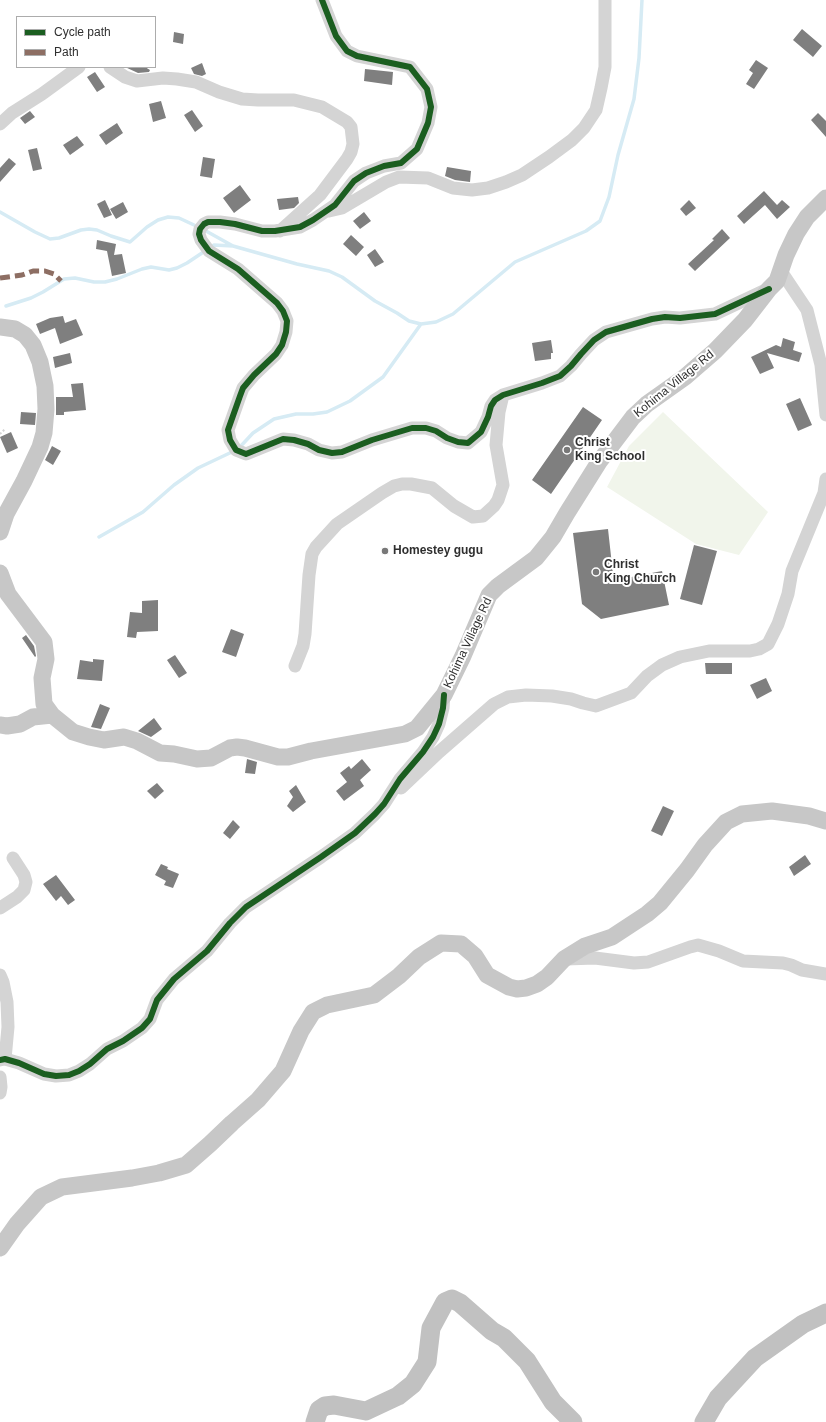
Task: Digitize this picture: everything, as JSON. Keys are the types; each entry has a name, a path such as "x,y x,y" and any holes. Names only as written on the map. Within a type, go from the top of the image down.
{"highway":[{"path":"315,1422 319,1410 325,1406 334,1405 366,1411 398,1396 413,1384 427,1362 431,1328 445,1302 452,1299 460,1303 492,1331 504,1338 527,1361 553,1402 573,1422"},
{"path":"704,1422 718,1398 754,1358 803,1324 826,1313"}],"main road":[{"name":"Kohima Village Rd","path":"0,573 1,579 8,594 44,642 46,659 42,678 42,688 44,704 52,715 73,732 104,740 124,737 137,741 160,753 174,754 197,759 211,758 230,748 236,747 278,757 288,757 405,734 417,728 444,695 463,656 489,595 498,586 536,558 553,537 599,462 633,417 647,404 685,377 715,351 745,320 769,288 777,281 786,255 796,234 807,217 826,198"},
{"path":"0,327 15,329 25,335 33,345 40,362 45,386 46,409 44,432 40,447 6,514 0,532"},
{"path":"0,725 8,726 20,724 33,717 52,715"},
{"path":"0,1248 41,1197 62,1187 159,1173 186,1164 258,1100 283,1071 301,1031 313,1012 327,1005 374,995 399,976 419,957 441,943 461,944 475,956 487,975 509,987 517,989 537,984 547,977 564,959 585,946 612,937 647,914 660,903 687,870 705,844 726,822 742,814 772,811 826,820"}],"street":[{"path":"322,0 336,36 347,51 357,56 410,67 427,89 430,107 428,123 417,149 401,163 384,166 354,181 335,204 313,220 300,227 280,231 262,231 235,224 208,222 200,229 199,234 206,247 238,269 277,303 283,311 287,321 286,332 282,345 276,354 243,388 228,430 230,440 236,450 246,454 284,439 294,440 326,451 342,452 372,440 412,428 426,428 436,431 447,438 458,442 468,443 480,432 488,417 490,406 495,400 503,395 560,376 594,340 606,332 665,317 680,318 715,314 769,288"},
{"path":"324,212 342,208 386,182 399,177 428,178 453,188 472,190 488,188 522,175 566,144 584,128 596,110 605,67 605,0"},
{"path":"0,124 12,113 42,94 78,68"},
{"path":"112,68 125,77 137,81 163,78 177,79 196,82 219,92 242,99 266,101 294,100 322,107 347,122 351,126 352,144 351,152 347,159 320,195 280,231"},
{"path":"781,271 807,310 821,365 826,415"},
{"path":"295,666 303,646 305,634 312,554 316,547 337,524 382,493 394,486 402,484 432,488 454,506 473,517 487,514 494,506 498,500 503,485 496,445 499,412 503,395"},
{"path":"0,975 7,1002 8,1027 2,1060 19,1063 44,1074 56,1076 69,1075 84,1067 107,1049 142,1028 150,1019 157,1000 174,979 207,951 230,923 246,907 268,894 354,833 464,729 494,704 508,697 526,695 552,696 572,699 583,704 596,706 631,693 647,676 662,665 680,657 708,651 750,651 759,649 768,644 778,624 788,594 792,571 824,493 826,479"},
{"path":"384,804 400,779 423,752 433,737 439,724 443,708 444,695"},
{"path":"0,908 17,897 24,890 26,882 24,875 13,858"},
{"path":"564,959 595,958 634,963 648,962 698,945 719,951 743,961 787,964 802,970 826,974"},
{"path":"0,1077 0,1093"}],"path":[{"path":"0,434 5,429"}],"shaded area":[{"path":"663,412 768,512 739,555 696,544 607,487 629,446"}],"building":[{"path":"802,29 822,46 813,57 793,40"},
{"path":"174,32 184,34 183,44 173,42"},
{"path":"756,60 768,68 754,89 746,84 753,73 749,70"},
{"path":"202,63 206,74 202,76 194,74 191,68"},
{"path":"127,68 147,68 150,70 149,72 138,73"},
{"path":"365,69 393,72 392,85 364,81"},
{"path":"95,72 105,87 97,92 87,77"},
{"path":"161,101 166,118 153,122 149,104"},
{"path":"192,110 203,126 195,132 184,115"},
{"path":"30,111 35,117 25,124 20,118"},
{"path":"818,113 826,121 826,137 811,120"},
{"path":"117,123 123,133 106,145 99,135"},
{"path":"77,136 84,145 70,155 63,145"},
{"path":"37,148 42,169 33,171 28,150"},
{"path":"203,157 215,159 212,178 200,176"},
{"path":"9,158 16,164 0,182 0,168"},
{"path":"447,167 471,171 470,182 455,180 445,176"},
{"path":"240,185 251,200 234,213 223,198"},
{"path":"764,191 777,205 782,200 790,207 777,219 765,205 744,224 737,216"},
{"path":"298,197 299,203 294,208 279,210 277,199"},
{"path":"105,200 112,215 104,218 97,204"},
{"path":"689,200 696,208 686,216 680,209"},
{"path":"123,202 128,212 116,219 110,209"},
{"path":"364,212 371,221 360,229 353,221"},
{"path":"722,229 730,238 695,271 688,264 714,240 712,239"},
{"path":"351,235 364,247 356,256 343,244"},
{"path":"97,240 116,244 114,255 122,254 126,273 112,276 107,251 96,249"},
{"path":"375,249 384,262 375,267 367,255"},
{"path":"63,316 65,323 76,319 83,335 60,344 55,328 40,334 36,324 50,318"},
{"path":"783,338 795,342 793,350 802,353 799,362 767,353 774,368 760,374 751,357 776,345 781,347"},
{"path":"551,340 553,353 551,353 551,359 535,361 532,343"},
{"path":"70,353 72,363 55,368 53,357"},
{"path":"83,383 86,410 64,412 64,415 56,415 56,397 73,397 71,384"},
{"path":"800,398 812,425 798,431 786,404"},
{"name":"Christ King School","path":"583,407 602,420 551,494 532,480"},
{"path":"21,412 36,413 35,425 20,424"},
{"path":"11,432 18,448 7,453 0,437"},
{"path":"52,446 61,451 53,465 45,460"},
{"name":"Christ King Church","path":"608,529 613,574 621,579 662,571 669,605 601,619 582,604 573,533"},
{"path":"694,545 717,551 702,605 680,599"},
{"path":"158,600 158,631 137,632 136,638 127,637 130,612 142,613 142,601"},
{"path":"231,629 244,634 236,657 222,652"},
{"path":"26,635 34,646 35,657 22,638"},
{"path":"175,655 187,673 179,678 167,660"},
{"path":"93,659 104,660 102,681 77,679 80,660 93,662"},
{"path":"705,663 732,663 732,674 706,674"},
{"path":"766,678 772,691 757,699 750,685"},
{"path":"100,704 110,708 101,729 91,727"},
{"path":"154,718 162,729 151,737 138,731"},
{"path":"247,759 257,762 255,774 245,773"},
{"path":"362,759 371,770 360,780 364,786 344,801 336,791 347,782 340,773 349,766 351,769"},
{"path":"157,783 164,791 155,799 147,791"},
{"path":"296,785 306,802 293,812 287,806 293,797 289,791"},
{"path":"663,806 674,811 662,836 651,831"},
{"path":"233,820 240,827 230,839 223,833"},
{"path":"805,855 811,864 794,876 789,867"},
{"path":"161,864 168,867 167,869 179,874 173,888 164,885 166,881 155,875"},
{"path":"56,875 75,900 68,905 61,896 56,901 43,884"}],"waterway":[{"path":"206,231 233,246 297,264 329,271 342,277 375,301 409,321 421,324 436,322 453,314 515,262 586,231 600,221 609,197 618,155 634,99 639,58 642,0"},
{"path":"0,212 50,239 59,238 81,230 89,229 97,230 130,242 147,227 158,220 168,217 179,218 194,225"},
{"path":"6,306 31,298 64,279 75,278 94,282 105,282 151,267 169,270 187,263 214,245 233,246"},
{"path":"239,448 253,433 274,419 296,414 327,412 350,401 383,377 421,324"},
{"path":"99,537 143,512 174,485 198,468 234,451"}],"marked path":[{"path":"0,278 22,275 33,271 45,271 54,274 61,281"}],"cycle path":[{"path":"322,0 336,36 347,51 357,56 410,67 427,89 431,107 428,123 417,149 401,163 384,166 366,173 354,181 335,205 300,227 275,231 262,231 235,224 208,222 200,229 199,234 201,240 209,251 238,269 277,303 283,311 287,321 286,332 282,345 276,354 243,388 228,430 230,440 236,450 246,454 283,439 294,440 308,444 319,450 332,453 342,452 372,440 412,428 426,428 436,431 447,438 458,442 468,443 481,432 491,406 495,400 503,395 560,376 594,340 606,332 652,319 665,317 680,318 715,314 769,289"},
{"path":"0,1060 5,1059 19,1063 44,1074 56,1076 69,1075 90,1064 107,1049 123,1041 142,1028 150,1019 157,1000 174,979 207,951 230,923 246,907 355,833 375,814 433,737 439,724 443,708 444,695"}],"place":[{"name":"Christ King School","path":"567,450"},
{"name":"Homestey gugu","path":"385,551"},
{"name":"Christ King Church","path":"596,572"}]}
